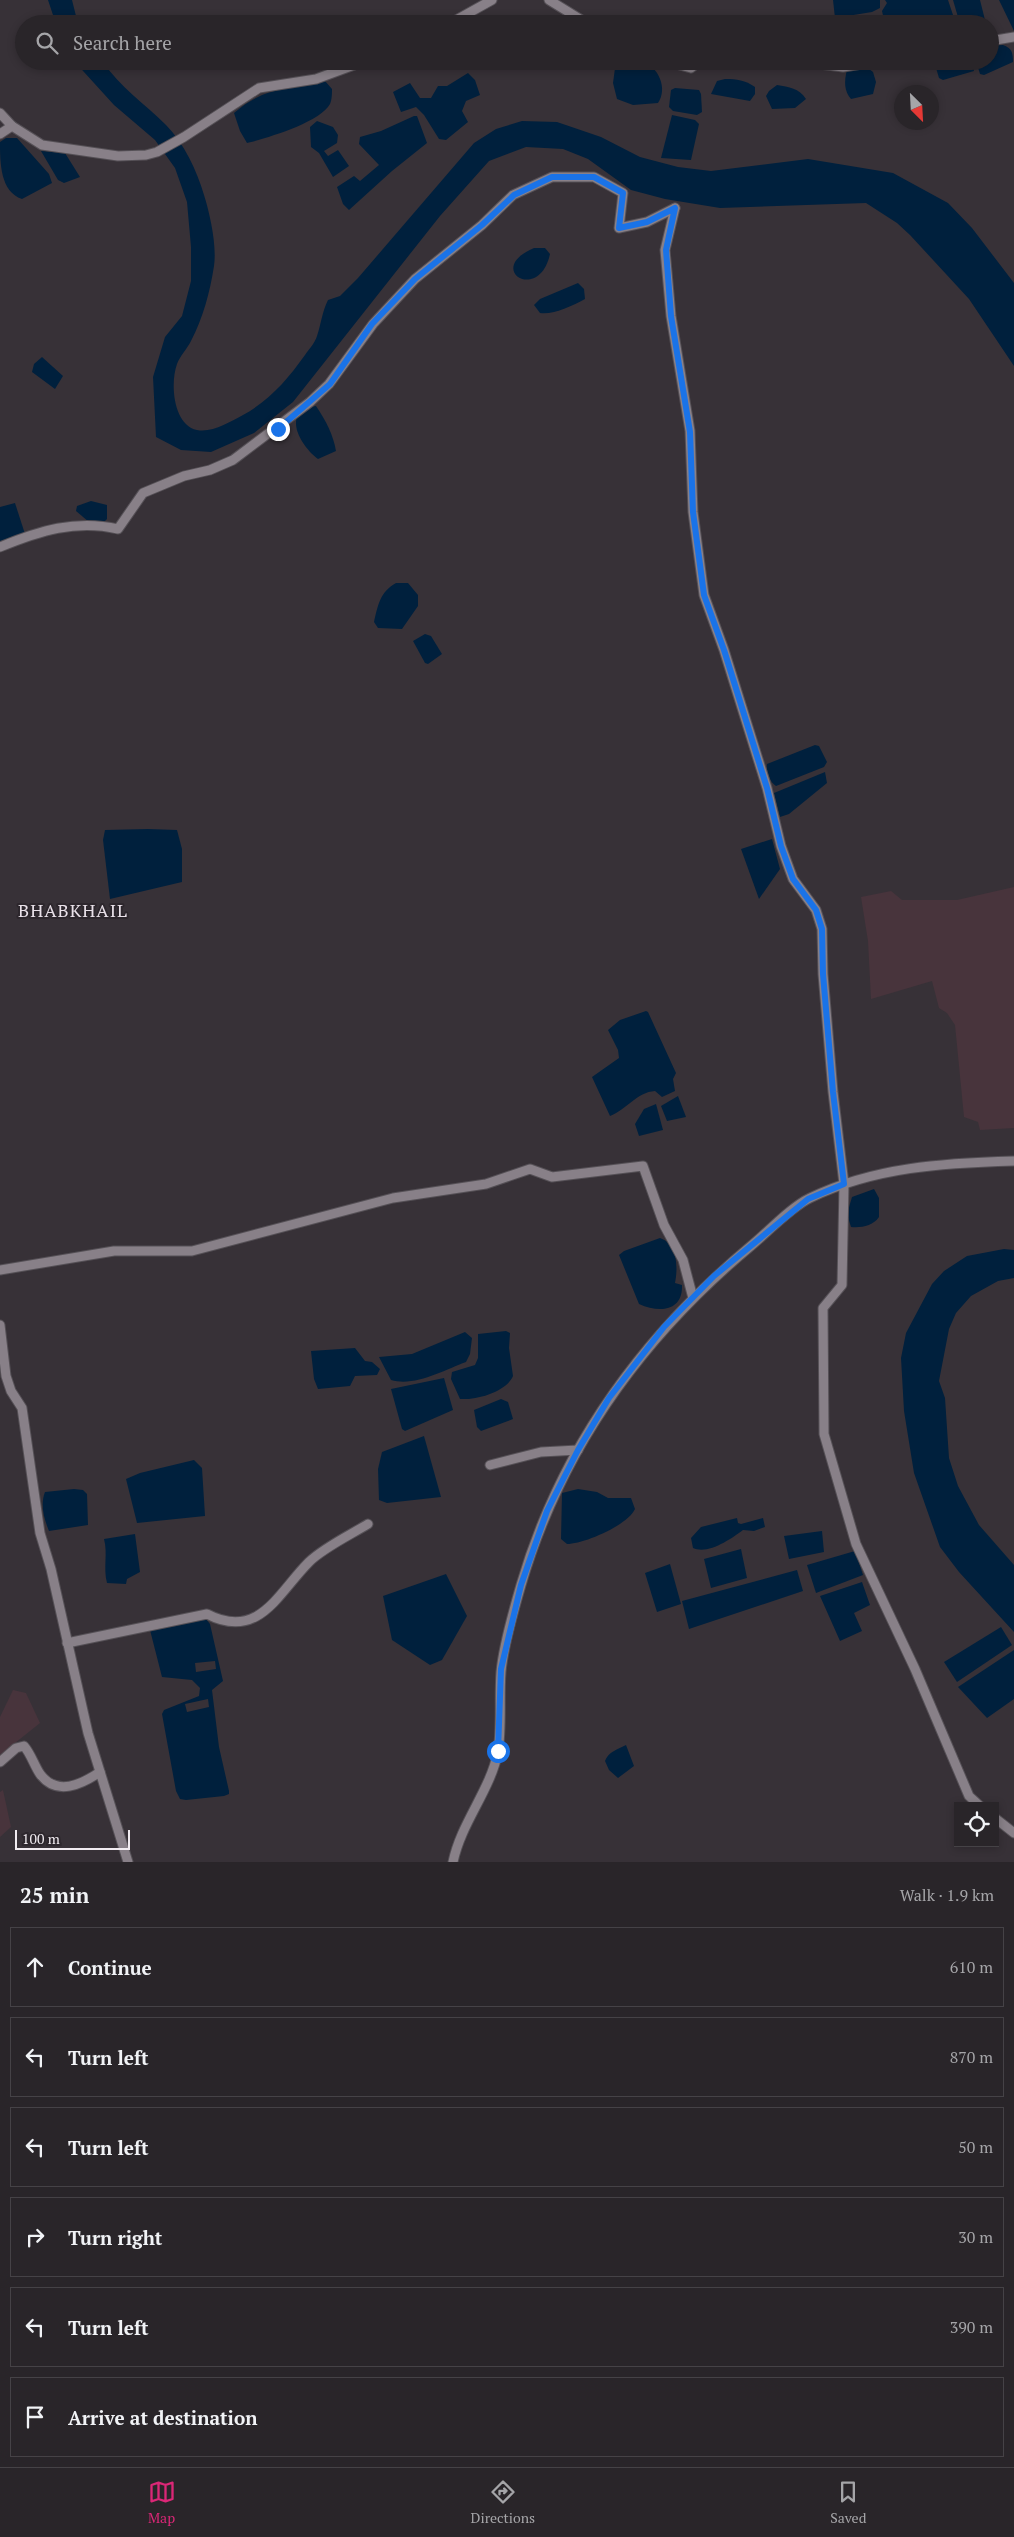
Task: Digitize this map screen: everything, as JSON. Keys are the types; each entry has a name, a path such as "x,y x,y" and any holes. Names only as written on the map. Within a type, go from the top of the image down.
{"street":[{"path":"465,15 492,0"},
{"path":"549,0 573,15"},
{"path":"999,40 1014,37"},
{"path":"0,113 12,126 42,145 118,156 157,152 184,137 259,88 316,79 340,70"},
{"path":"0,134 12,126"},
{"path":"0,547 61,526 97,524 118,529 143,494 184,476 210,470 233,460 261,438 278,429 330,384 372,324 415,279 482,225 514,195 552,177 594,177 623,193 619,228 647,222 675,208 666,250 671,316 690,432 693,512 704,595 724,650 767,788 781,846 793,879 816,910 822,929 832,1082 844,1184 842,1285 824,1308 824,1434 856,1544 915,1669 969,1796 976,1802"},
{"path":"452,1862 492,1771 498,1751 501,1669 521,1585 547,1511 578,1450 609,1398 664,1327 714,1276 808,1199 868,1176 944,1163 1014,1161"},
{"path":"0,1270 114,1250 192,1251 393,1198 486,1184 530,1169 552,1177 643,1166 664,1225 682,1260 693,1298"},
{"path":"0,1325 6,1376 11,1391 22,1408 40,1534 48,1556 88,1733 128,1862"},
{"path":"490,1465 541,1452 578,1450"},
{"path":"67,1643 207,1614 219,1620 235,1622 255,1618 277,1601 310,1561 368,1524"},
{"path":"0,1762 16,1748 24,1746 46,1779 54,1784 69,1788 87,1781 100,1772"},
{"path":"999,1821 1014,1833"}],"shaded area":[{"path":"1014,887 1014,1128 980,1130 978,1122 964,1117 955,1025 947,1013 939,1008 932,981 871,999 868,941 861,897 891,891 902,900 957,900"},
{"path":"13,1690 26,1693 40,1723 0,1755 0,1717"},
{"path":"3,1790 11,1827 0,1837 0,1792"}],"water":[{"path":"48,0 72,0 76,15 53,15"},
{"path":"833,0 880,0 880,8 872,12 854,15 835,15"},
{"path":"885,0 948,0 953,15 883,15 882,11 887,3"},
{"path":"953,0 980,0 984,15 957,15"},
{"path":"999,0 1014,0 1014,31"},
{"path":"999,45 1003,45 1011,51 1013,62 999,68"},
{"path":"82,70 109,70 173,132 194,167 209,211 215,249 214,266 202,314 191,341 177,364 174,382 175,402 178,412 189,427 197,430 209,430 227,424 253,409 270,396 292,373 313,344 328,300 340,296 358,278 474,143 496,129 522,121 557,122 601,137 640,157 678,167 711,171 808,159 893,173 948,203 972,228 1014,283 1014,366 969,299 910,235 897,223 866,203 720,208 665,199 631,190 588,159 563,149 526,147 489,161 440,216 293,402 254,433 211,452 181,450 156,437 153,377 165,337 182,316 191,281 191,247 187,202 175,168 155,140 114,105"},
{"path":"615,70 655,70 662,85 661,97 658,103 633,105 617,99 613,83"},
{"path":"847,70 870,70 873,72 876,82 873,94 851,99 845,86"},
{"path":"937,70 974,70 943,80 939,78"},
{"path":"979,70 995,70 984,75 980,74"},
{"path":"468,73 475,80 480,95 466,101 462,111 468,122 446,140 439,139 424,115 416,107 401,112 393,92 410,83 420,98 431,98 438,86 447,86"},
{"path":"725,79 748,83 755,87 755,94 750,101 711,94 717,81"},
{"path":"325,81 332,89 332,99 324,111 292,129 247,143 240,131 234,113 245,104 277,90"},
{"path":"777,85 797,90 806,99 795,108 772,109 766,96"},
{"path":"675,88 699,90 702,112 697,115 673,111 669,107 671,90"},
{"path":"672,115 695,120 699,124 691,160 661,158"},
{"path":"417,116 427,143 392,171 349,210 343,204 337,187 354,176 360,181 379,165 359,144 360,137 381,131"},
{"path":"317,121 333,127 338,135 337,143 324,151 328,156 338,150 349,166 333,177 319,153 311,147 310,127"},
{"path":"6,138 17,138 49,174 52,183 22,199 9,190 5,183 0,158 0,142"},
{"path":"41,151 65,153 80,177 64,183 58,180"},
{"path":"534,248 545,248 550,254 544,269 536,277 527,280 519,278 514,272 514,265 520,256"},
{"path":"578,283 584,289 585,299 580,302 551,313 540,313 534,305 540,299"},
{"path":"42,357 63,376 55,389 32,372 34,364"},
{"path":"316,406 329,428 336,451 318,459 300,438 296,421 299,414 305,409"},
{"path":"91,501 107,505 107,519 103,523 89,522 76,511 77,506"},
{"path":"15,503 25,534 0,544 0,507"},
{"path":"396,583 408,583 418,595 418,606 402,629 378,628 374,622 380,600 386,590"},
{"path":"425,634 431,636 442,654 428,664 425,663 413,641"},
{"path":"815,745 819,746 827,762 824,767 776,786 772,782 767,770 767,764"},
{"path":"825,772 827,783 789,814 780,817 774,793"},
{"path":"105,830 177,830 182,849 182,882 110,899 103,840"},
{"path":"772,839 780,869 759,899 741,849"},
{"path":"646,1011 676,1073 673,1079 675,1091 662,1097 655,1091 643,1094 610,1116 592,1077 619,1058 618,1050 608,1030 620,1020"},
{"path":"678,1096 686,1117 667,1121 661,1106"},
{"path":"656,1104 663,1130 639,1136 635,1124 644,1109"},
{"path":"874,1189 879,1198 879,1217 866,1226 851,1227 847,1214 852,1197"},
{"path":"660,1238 670,1245 673,1251 676,1264 675,1283 682,1285 679,1301 668,1308 654,1309 639,1304 619,1255 624,1251"},
{"path":"1004,1249 1014,1250 1014,1278 998,1281 971,1296 956,1313 949,1329 939,1381 945,1398 949,1458 958,1486 979,1525 1014,1565 1014,1632 959,1572 940,1547 914,1473 904,1411 901,1358 906,1333 932,1284 944,1271 967,1256"},
{"path":"506,1331 510,1333 509,1348 513,1376 509,1382 498,1391 490,1394 460,1399 451,1379 452,1372 475,1365 478,1358 478,1334"},
{"path":"465,1332 472,1338 470,1354 466,1362 419,1379 400,1382 391,1380 379,1357 412,1354"},
{"path":"355,1348 365,1361 372,1362 380,1369 377,1375 355,1376 350,1386 318,1389 314,1379 311,1351"},
{"path":"444,1378 453,1410 405,1431 402,1429 391,1389"},
{"path":"501,1399 508,1402 513,1419 481,1431 477,1427 474,1410"},
{"path":"424,1436 441,1497 387,1503 379,1500 378,1469 382,1452"},
{"path":"194,1460 202,1468 205,1516 137,1523 126,1479 140,1473"},
{"path":"578,1489 597,1492 608,1498 631,1498 635,1509 631,1515 615,1527 584,1541 567,1544 561,1539 562,1493"},
{"path":"83,1490 87,1494 88,1525 49,1531 43,1512 45,1492"},
{"path":"737,1518 738,1523 741,1524 763,1518 765,1527 754,1531 743,1530 712,1548 699,1550 693,1548 691,1538 701,1527"},
{"path":"822,1531 824,1552 789,1559 784,1536"},
{"path":"135,1534 140,1572 127,1579 126,1584 107,1583 104,1539"},
{"path":"741,1549 747,1578 711,1588 704,1559"},
{"path":"855,1551 863,1575 816,1593 807,1565"},
{"path":"670,1564 681,1604 657,1612 645,1573"},
{"path":"797,1570 803,1591 689,1629 682,1601"},
{"path":"446,1574 467,1616 442,1660 430,1665 392,1640 383,1596"},
{"path":"862,1582 870,1605 854,1613 862,1631 840,1641 820,1596"},
{"path":"206,1619 210,1624 223,1681 212,1690 219,1747 229,1794 186,1800 180,1799 176,1791 162,1714 164,1710 199,1696 200,1688 192,1680 162,1677 150,1630","holes":["215,1661 216,1669 196,1672 195,1663","208,1699 209,1707 187,1712 185,1704"]},
{"path":"1001,1627 1012,1645 957,1682 944,1662"},
{"path":"1014,1650 1014,1699 987,1718 958,1687"},
{"path":"626,1745 634,1766 618,1778 609,1770 605,1761 611,1753"}],"district":[{"name":"BHABKHAIL","path":"73,910"}],"route":[{"path":"278,429 330,384 372,324 415,279 482,225 514,195 552,177 594,177 623,193 619,228 647,222 675,208 666,250 671,316 690,432 693,512 704,595 724,650 767,788 781,846 793,879 816,910 822,929 823,974 833,1092 844,1184 808,1199 714,1276 664,1327 609,1398 578,1450 547,1511 521,1585 501,1669 498,1751"}]}
